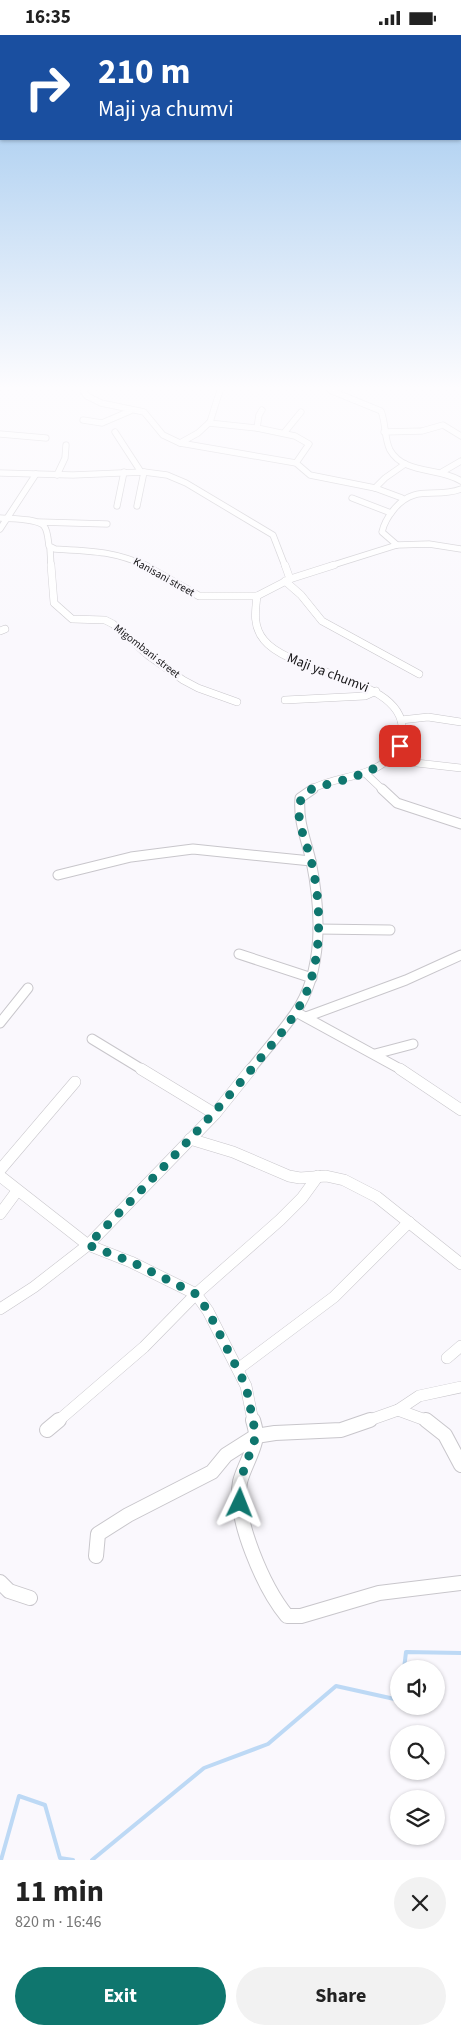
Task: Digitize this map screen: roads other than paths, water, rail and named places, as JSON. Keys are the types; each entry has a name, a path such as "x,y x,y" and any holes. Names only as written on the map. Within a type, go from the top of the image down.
{"street":[{"path":"0,473 57,475 120,472"},
{"path":"117,505 124,472"},
{"path":"137,506 143,472"},
{"path":"144,472 167,475 178,479 273,535 288,580 322,621 419,674"},
{"path":"307,472 310,475 374,488 402,498"},
{"path":"374,488 393,472"},
{"path":"443,472 461,481"},
{"path":"0,529 4,518 36,474"},
{"path":"397,545 382,532 382,527 402,498 416,493 451,492 461,489"},
{"path":"352,498 391,513"},
{"path":"4,518 107,524"},
{"path":"36,521 46,528 50,548"},
{"path":"257,596 288,580 397,545 412,543 433,544 461,549"},
{"name":"Kanisani street","path":"50,548 101,551 124,556 151,568 199,596 257,596"},
{"name":"Migombani street","path":"50,548 54,603 72,619 105,620 113,624 150,657 183,680 198,688 238,702"},
{"name":"Maji ya chumvi","path":"257,596 254,615 258,633 265,643 278,653 376,691 395,710 401,720"},
{"path":"285,699 365,696 376,691"},
{"path":"0,1309 34,1287 88,1245 215,1114 301,1014 312,978 318,929 317,899 311,861 303,836 299,811 300,799 306,792 312,789 365,773 390,760 400,746 403,733 401,720 428,717 461,722"},
{"path":"390,760 461,768"},
{"path":"365,773 397,803 461,824"},
{"path":"58,875 131,857 184,850 220,851 311,861"},
{"path":"318,929 390,930"},
{"path":"239,954 312,978"},
{"path":"301,1014 406,979 461,955"},
{"path":"0,1023 28,988"},
{"path":"301,1014 393,1064 461,1110"},
{"path":"92,1039 215,1114"},
{"path":"375,1054 413,1044"},
{"path":"0,1170 57,1101 76,1082"},
{"path":"190,1139 233,1152 281,1173 300,1178 318,1176 336,1178 352,1184 377,1197 461,1264"},
{"path":"0,1176 88,1245 132,1262 196,1294 208,1311 246,1386 256,1436 240,1481 243,1523 254,1557 278,1605 288,1616 300,1616 379,1593 461,1583"},
{"path":"47,1430 144,1347 196,1294 280,1220 302,1198 318,1176"},
{"path":"0,1214 18,1191"},
{"path":"238,1369 334,1297 409,1222"},
{"path":"447,1358 461,1346"},
{"path":"96,1556 98,1534 128,1515 212,1472 226,1455 256,1436 275,1433 341,1430 398,1410 419,1396 461,1387"},
{"path":"398,1410 413,1413 440,1429 454,1448 461,1465"},
{"path":"0,1583 9,1591 30,1598"}],"waterway":[{"path":"405,1660 406,1652 461,1653"},
{"path":"92,1860 204,1768 268,1744 336,1686 390,1698"},
{"path":"1,1860 19,1796 45,1805 60,1858 73,1860"}]}
